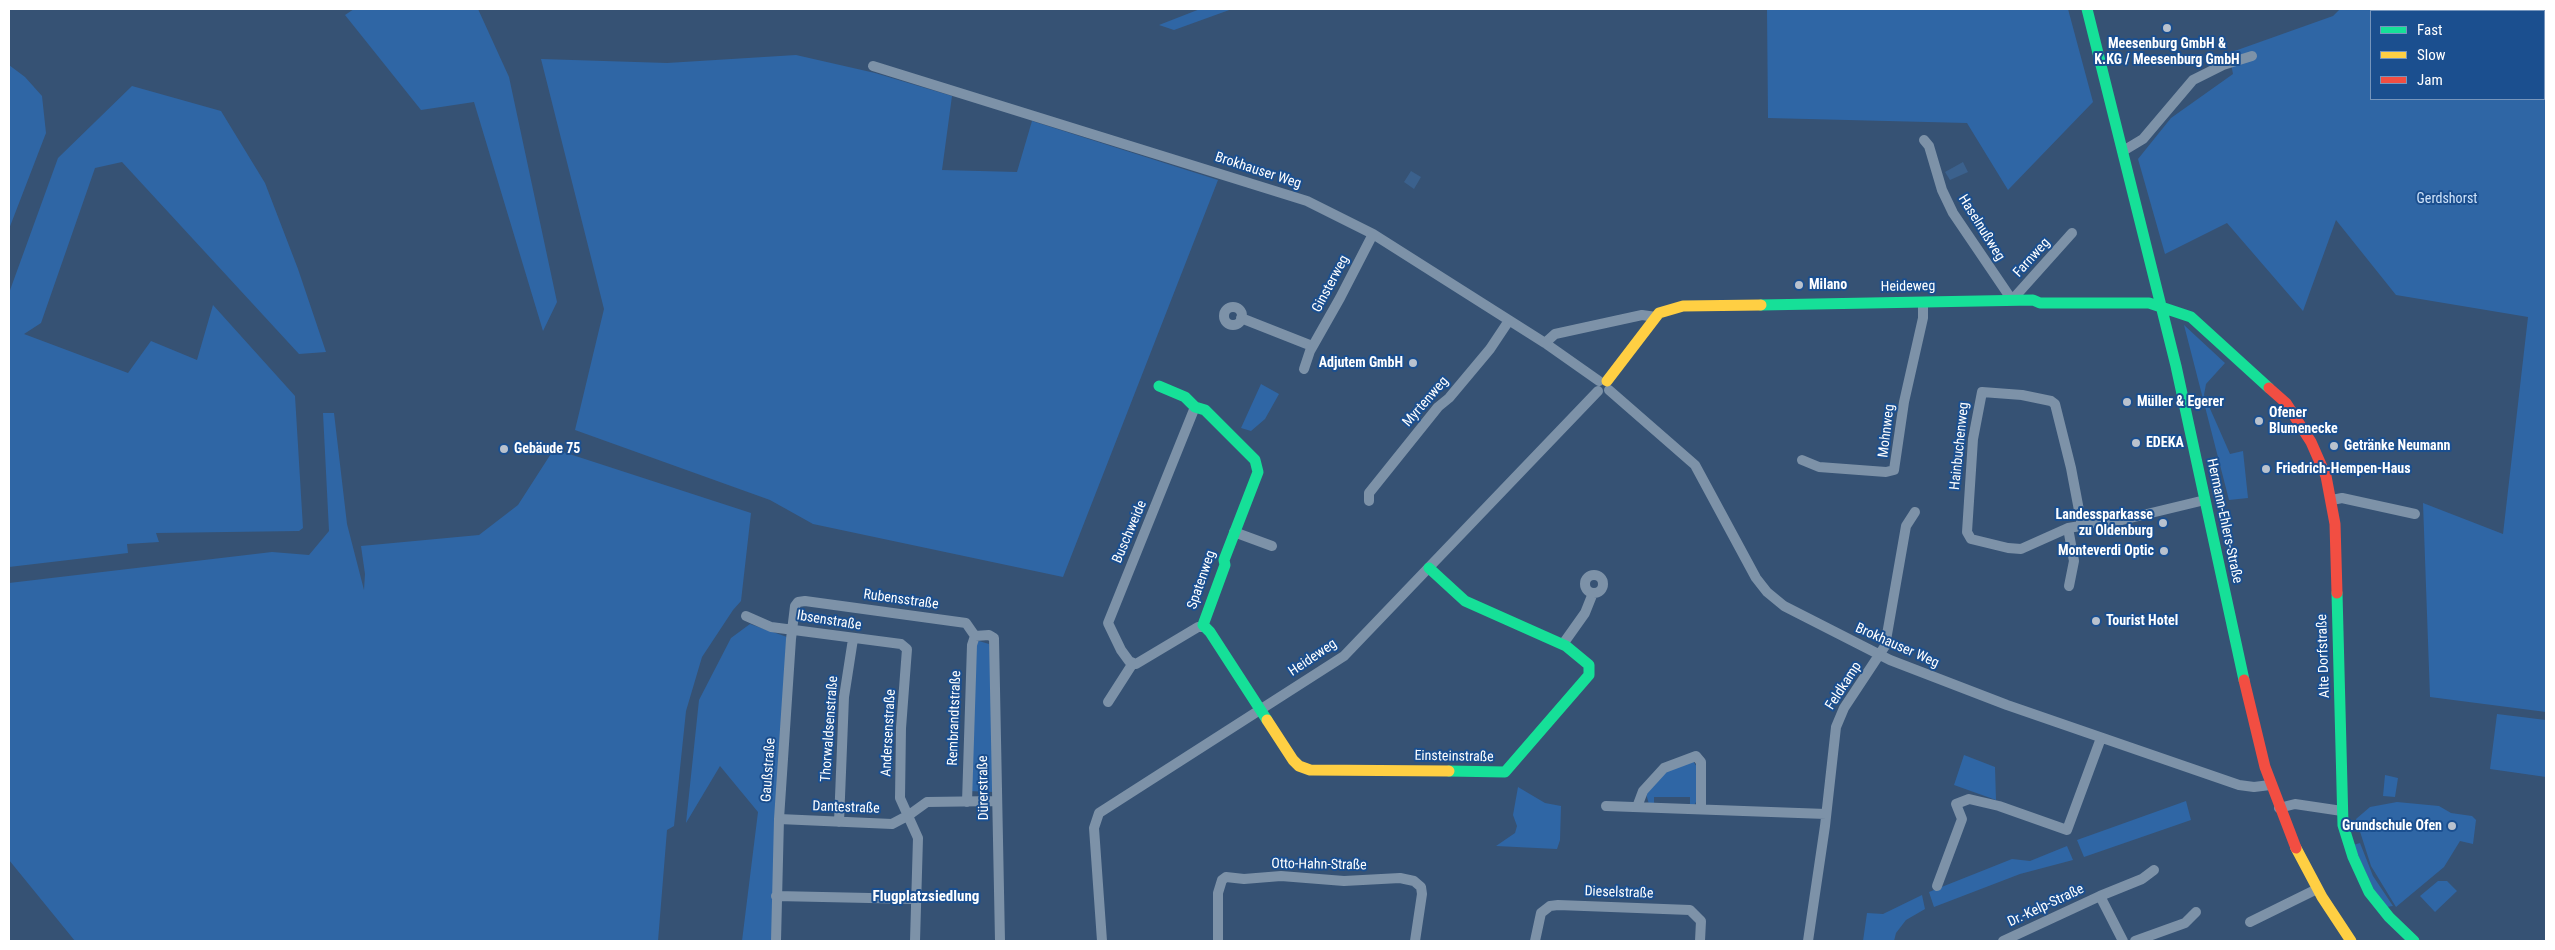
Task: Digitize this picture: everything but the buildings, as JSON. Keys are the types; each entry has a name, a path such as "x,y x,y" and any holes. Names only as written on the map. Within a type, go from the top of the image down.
{"street":[{"name":"Hermann-Ehlers-Straße","path":"2087,9 2162,307 2254,727 2270,784 2278,808 2317,889 2351,941"},
{"path":"2122,151 2143,139 2193,80 2223,65 2252,56"},
{"name":"Brokhauser Weg","path":"873,66 1307,201 1373,234 1508,322 1545,343 1603,386 1695,465 1756,578 1767,592 1784,606 1881,656 2007,705 2239,785 2254,787 2270,784"},
{"name":"Haselnußweg","path":"1924,140 1929,146 1942,190 1953,214 2012,300"},
{"name":"Farnweg","path":"2012,300 2072,233"},
{"name":"Ginsterweg","path":"1304,370 1312,346 1340,298 1373,234"},
{"name":"Heideweg","path":"1102,941 1094,828 1098,816 1344,656 1603,386 1656,317 1666,309 1683,306 2012,300 2033,300 2040,303 2149,303 2162,307"},
{"name":"Mohnweg","path":"1802,460 1819,467 1886,472 1894,470 1904,402 1923,318 1923,302"},
{"name":"Alte Dorfstraße","path":"2162,307 2192,317 2277,393 2295,415 2312,442 2326,476 2335,524 2344,794 2342,811 2349,846 2366,887 2389,917 2414,941"},
{"name":"Heideweg","path":"1545,343 1555,334 1642,316 1656,317"},
{"path":"1241,318 1312,346"},
{"name":"Myrtenweg","path":"1369,501 1369,493 1438,407 1449,398 1490,349 1508,322"},
{"name":"Spatenweg","path":"1159,386 1185,397 1195,407 1205,410 1255,460 1258,472 1224,560 1226,565 1204,621 1204,627 1210,632 1261,710"},
{"name":"Hainbuchenweg","path":"2082,526 2071,468 2055,404 2051,401 2022,395 1982,392 1973,439 1968,536 1995,545 2021,549 2068,528 2082,526 2122,520 2205,500"},
{"name":"Buschweide","path":"1134,663 1122,650 1108,623 1195,407"},
{"path":"2332,500 2342,498 2415,514"},
{"name":"Feldkamp","path":"1808,941 1836,726 1844,708 1881,656 1888,637 1906,526 1915,512"},
{"path":"2068,528 2074,561 2070,586"},
{"path":"1234,532 1272,546"},
{"name":"Einsteinstraße","path":"1261,710 1293,760 1304,769 1505,772 1515,763 1590,672 1587,664 1563,644 1465,601 1429,568"},
{"path":"1563,644 1586,613 1593,593"},
{"name":"Rubensstraße","path":"798,602 805,601 966,623 975,636"},
{"name":"Gaußstraße","path":"776,941 779,819 792,629 794,609 798,602"},
{"name":"Ibsenstraße","path":"746,616 771,627 901,644 907,649"},
{"path":"1108,702 1134,663 1141,662 1198,627 1204,627"},
{"name":"Dürerstraße","path":"975,636 980,634 992,636 995,645 1000,941"},
{"name":"Rembrandtstraße","path":"967,802 972,645 975,636"},
{"name":"Thorwaldsenstraße","path":"839,822 844,697 853,639"},
{"name":"Andersenstraße","path":"907,649 901,728 900,798 918,838 915,941"},
{"path":"1937,886 1962,819 1956,804 1969,798 1999,806 2067,830 2101,738"},
{"path":"1637,807 1643,791 1664,768 1696,756 1701,762 1700,809"},
{"name":"Dantestraße","path":"779,819 892,824 927,802 998,801"},
{"path":"2278,808 2295,804 2342,811"},
{"path":"1606,806 1826,814"},
{"name":"Dr.-Kelp-Straße","path":"2003,941 2100,896 2142,879 2154,870"},
{"name":"Otto-Hahn-Straße","path":"1218,941 1218,893 1222,880 1226,877 1244,879 1294,876 1353,881 1400,878 1416,882 1421,887 1422,894 1415,941"},
{"path":"2250,922 2317,889"},
{"path":"776,896 916,899"},
{"name":"Dr.-Kelp-Straße","path":"2100,896 2123,941"},
{"name":"Dieselstraße","path":"1535,941 1540,916 1548,908 1555,905 1690,910 1701,922 1700,941"},
{"path":"2135,941 2185,923 2196,912"}],"green space":[{"path":"354,9 478,9 509,77 557,302 543,331 474,102 421,110 345,15"},
{"path":"1200,9 1232,9 1174,30 1159,25"},
{"path":"1767,9 2068,9 2093,102 2008,190 1967,123 1768,118"},
{"name":"Gerdshorst","path":"2340,9 2546,9 2546,712 2430,697 2423,503 2503,534 2528,317 2396,295 2336,220 2303,311 2227,223 2165,254 2138,159 2171,118 2233,74 2229,53 2333,16"},
{"path":"796,55 875,73 952,96 942,170 1017,172 1032,121 1218,180 1063,577 813,524 770,500 575,430 604,309 541,59 667,63"},
{"path":"9,65 25,77 42,96 46,133 9,229"},
{"path":"132,86 221,111 265,183 298,269 326,352 299,354 122,162 95,168 41,323 24,334 128,373 151,341 197,360 213,305 295,396 303,528 299,531 156,533 159,542 127,544 128,553 9,567 9,293 58,158"},
{"path":"2184,325 2225,363 2206,384 2204,395 2230,454 2243,451 2248,498 2229,500"},
{"path":"1261,384 1279,394 1265,419 1251,431 1241,428"},
{"path":"323,413 334,413 347,524 364,590 365,574 361,546 479,535 518,505 554,449 751,513 741,601 702,657 686,711 674,826 667,830 658,941 75,941 9,860 9,583 272,552 309,555 329,531"},
{"path":"750,624 787,637 774,941 742,941 758,812 720,766 686,823 699,700 731,638"},
{"path":"979,641 989,644 991,652 993,792 969,791 975,645"},
{"path":"2497,714 2546,720 2546,777 2490,769"},
{"path":"1964,755 1995,767 1996,800 1954,785"},
{"path":"1693,761 1697,767 1696,802 1694,806 1690,805 1690,797 1654,797 1654,805 1649,804 1646,794 1667,771"},
{"path":"2385,775 2398,778 2395,797 2383,796"},
{"path":"1518,787 1545,803 1561,806 1560,840 1557,849 1496,846 1515,833 1517,826 1513,815"},
{"path":"2186,801 2191,820 2084,857 2077,840"},
{"path":"2397,802 2439,806 2451,813 2472,816 2476,820 2473,844 2460,841 2444,867 2396,907 2371,866 2356,819 2370,807"},
{"path":"2360,843 2373,876 2393,906 2386,907 2376,894 2353,845"},
{"path":"2067,846 2073,860 2020,874 1934,907 1929,892 2012,859 2030,861"},
{"path":"2438,881 2447,881 2457,891 2435,912 2420,896"},
{"path":"1922,895 1925,909 1906,920 1896,933 1894,941 1863,941 1867,913 1883,914"}],"shaded area":[{"path":"1963,162 1968,172 1950,180 1945,172"},
{"path":"1411,171 1421,177 1414,189 1404,182"}],"traffic: fast":[{"path":"2087,9 2176,366 2244,680"},
{"path":"1761,305 2033,300 2040,303 2149,303 2191,317 2269,388"},
{"path":"1159,386 1185,397 1195,407 1205,410 1255,460 1258,472 1224,560 1225,565 1203,625 1210,632 1267,720"},
{"path":"1429,568 1465,601 1566,646 1589,665 1589,675 1505,772 1449,771"},
{"path":"2337,593 2343,825 2353,857 2369,892 2389,917 2414,941"}],"traffic: slow":[{"path":"1607,381 1659,313 1683,306 1761,305"},
{"path":"1267,720 1293,760 1299,766 1310,770 1449,771"},
{"path":"2296,848 2322,897 2351,941"}],"traffic: jam":[{"path":"2269,388 2286,403 2311,442 2326,476 2335,524 2337,593"},
{"path":"2244,680 2265,767 2296,848"}],"place":[{"name":"Meesenburg GmbH & K.KG / Meesenburg GmbH","path":"2167,28"},
{"name":"Milano","path":"1799,285"},
{"name":"Adjutem GmbH","path":"1413,363"},
{"name":"Müller & Egerer","path":"2127,402"},
{"name":"Ofener Blumenecke","path":"2259,421"},
{"name":"EDEKA","path":"2136,443"},
{"name":"Getränke Neumann","path":"2334,446"},
{"name":"Gebäude 75","path":"504,449"},
{"name":"Friedrich-Hempen-Haus","path":"2266,469"},
{"name":"Landessparkasse zu Oldenburg","path":"2163,523"},
{"name":"Monteverdi Optic","path":"2164,551"},
{"name":"Tourist Hotel","path":"2096,621"},
{"name":"Grundschule Ofen","path":"2452,826"}],"district":[{"name":"Flugplatzsiedlung","path":"926,897"}]}
